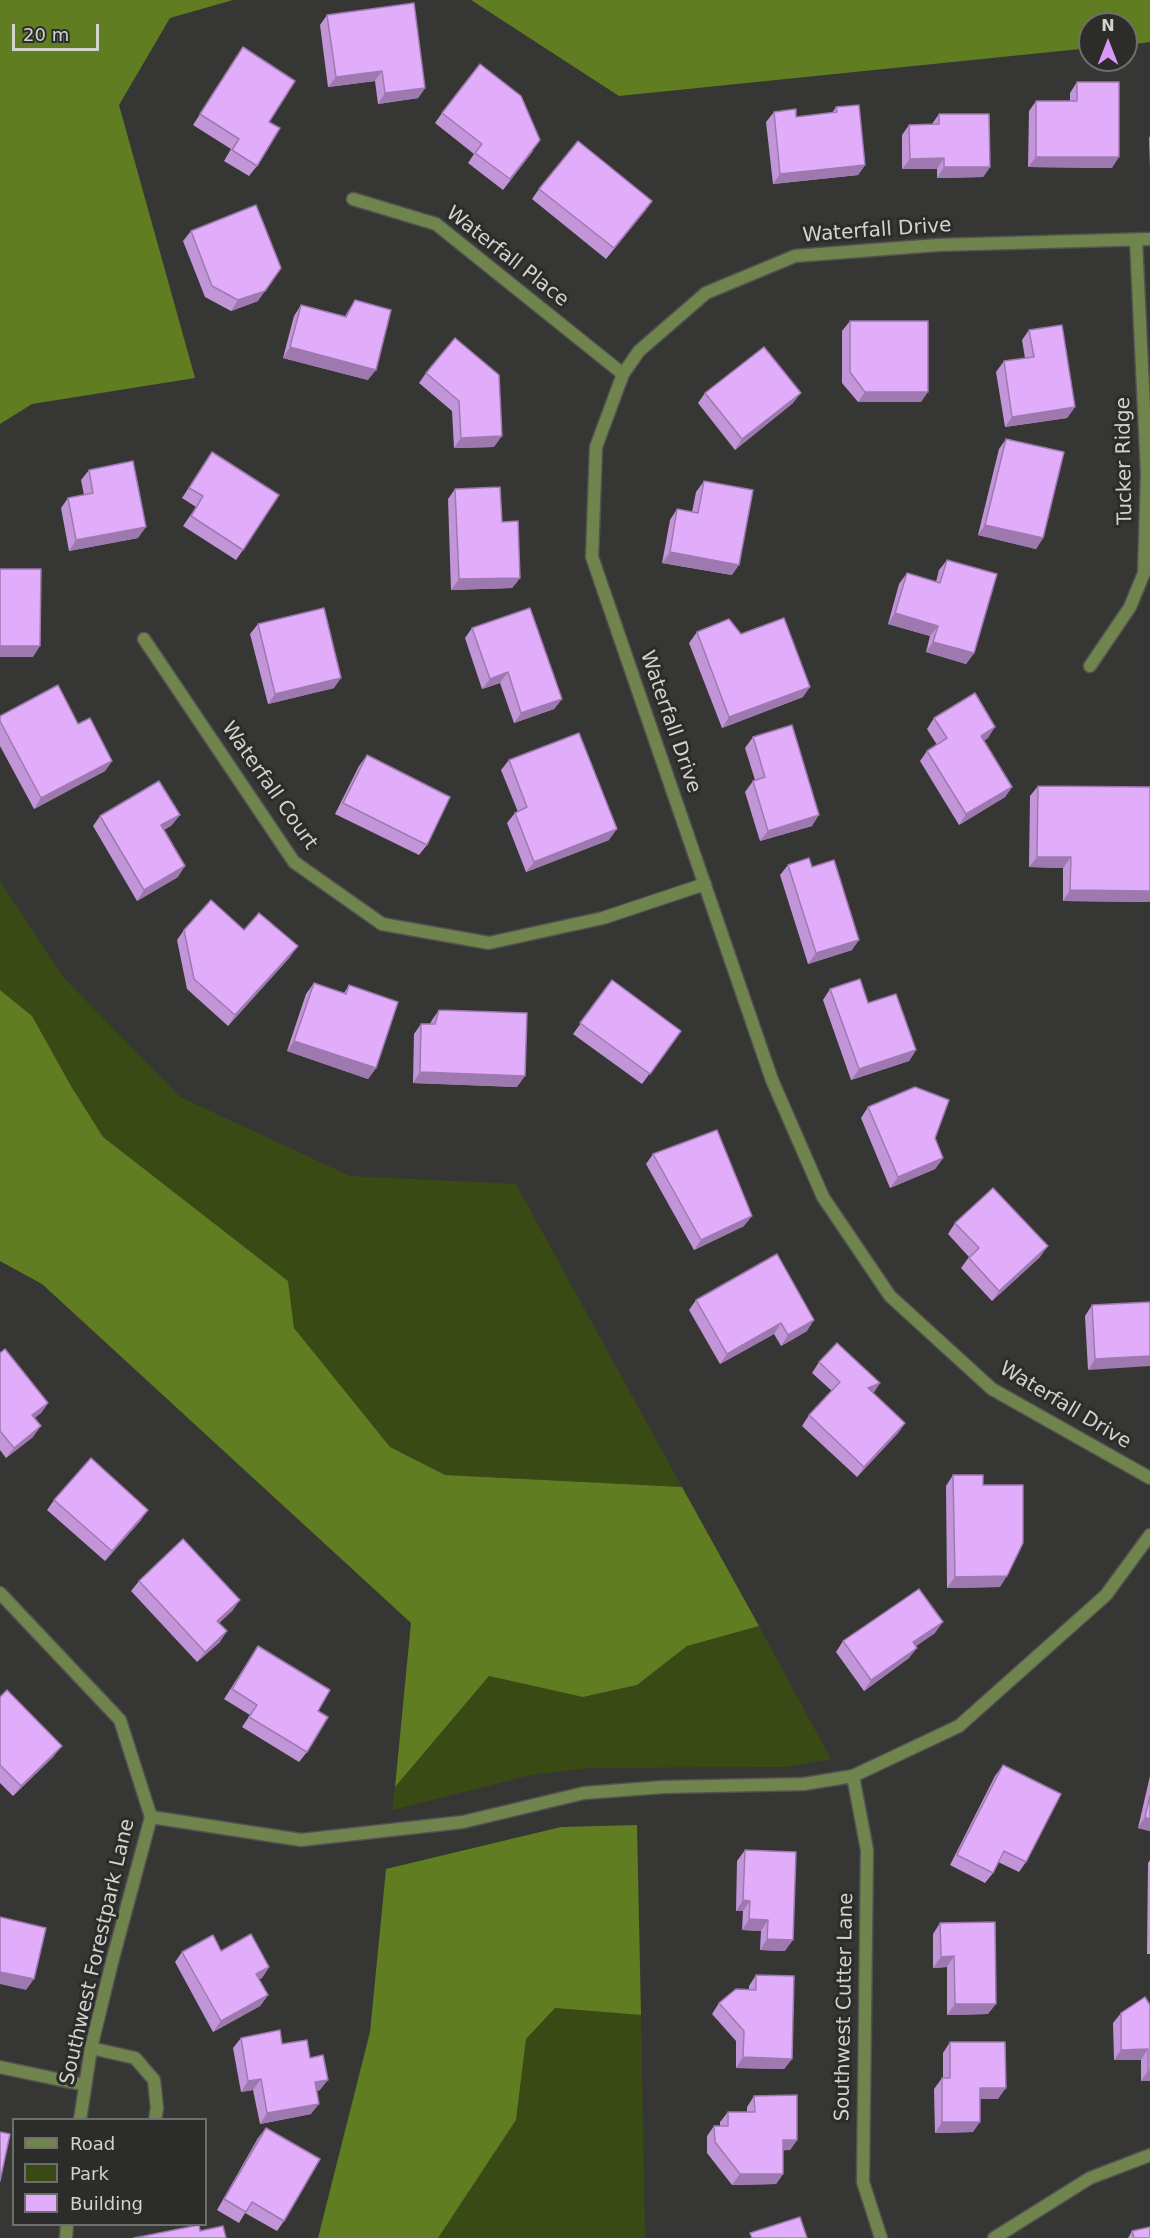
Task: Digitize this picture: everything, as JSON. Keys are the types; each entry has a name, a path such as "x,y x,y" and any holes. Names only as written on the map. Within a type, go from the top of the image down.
{"street":[{"name":"Waterfall Place","path":"352,199 436,224 623,374"},
{"name":"Waterfall Drive","path":"1150,239 938,245 795,256 706,293 639,351 623,374 596,447 592,557 772,1080 823,1197 890,1296 992,1389 1150,1478"},
{"name":"Tucker Ridge","path":"1090,666 1130,607 1144,573 1147,473 1136,240"},
{"name":"Waterfall Court","path":"144,639 294,862 382,924 489,943 603,918 705,884"},
{"path":"151,1817 301,1840 463,1822 584,1793 664,1787 804,1784 854,1776 959,1726 1106,1595 1150,1535"},
{"name":"Southwest Forestpark Lane","path":"0,1593 120,1720 151,1817 91,2048 80,2118"},
{"name":"Southwest Cutter Lane","path":"854,1776 867,1850 862,2182 881,2238"},
{"path":"91,2048 135,2058 154,2080 157,2108 155,2118"},
{"path":"0,2067 85,2085"},
{"path":"994,2238 1090,2178 1150,2155"}],"green space":[{"path":"0,0 233,0 170,18 119,105 195,378 32,404 0,424"},
{"path":"471,0 1150,0 1150,42 1138,44 1138,12 1078,12 1078,49 619,96"},
{"path":"0,881 63,977 180,1097 350,1176 516,1184 682,1487 445,1475 390,1447 294,1328 288,1281 103,1137 32,1016 0,990"},
{"path":"0,990 32,1016 103,1137 288,1281 294,1328 390,1447 445,1475 682,1487 759,1626 687,1646 637,1685 583,1697 489,1676 395,1787 411,1623 42,1284 0,1261"},
{"path":"759,1626 831,1759 786,1767 589,1768 531,1775 392,1810 395,1787 489,1676 584,1697 637,1685 687,1646"},
{"path":"637,1825 641,2015 555,2008 526,2039 516,2120 438,2238 318,2238 370,2032 386,1869 561,1827"},
{"path":"555,2008 641,2015 645,2238 438,2238 516,2120 526,2039"}],"building":[{"path":"414,3 425,88 385,93 382,71 336,77 327,15"},
{"path":"243,47 295,81 269,122 280,128 257,166 232,150 239,139 200,114"},
{"path":"480,64 521,96 540,140 510,179 475,153 482,144 442,113"},
{"path":"1077,82 1119,82 1119,157 1036,157 1036,101 1077,101"},
{"path":"859,105 865,165 780,174 774,112 796,109 796,117 837,112 836,107"},
{"path":"939,114 989,114 990,167 944,167 944,158 910,159 909,125 939,124"},
{"path":"578,141 652,201 614,248 539,189"},
{"path":"256,205 281,268 265,291 238,300 212,286 191,231"},
{"path":"355,300 391,310 376,370 290,347 301,305 346,317"},
{"path":"850,321 928,321 928,392 865,392 850,372"},
{"path":"1062,325 1075,407 1012,417 1004,361 1034,357 1029,330"},
{"path":"455,338 499,375 502,436 461,438 459,401 426,373"},
{"path":"764,347 801,393 742,439 705,393"},
{"path":"1006,439 1064,452 1043,538 985,525"},
{"path":"212,452 279,495 243,550 191,516 203,496 189,488"},
{"path":"133,461 146,527 76,540 68,498 93,493 89,470"},
{"path":"704,481 753,490 739,565 670,552 677,509 698,513"},
{"path":"500,487 502,522 518,521 520,578 459,579 455,489"},
{"path":"947,560 997,574 974,653 933,642 938,626 895,613 907,573 940,583"},
{"path":"0,569 41,569 40,646 0,646"},
{"path":"324,608 341,678 275,694 258,624"},
{"path":"530,608 562,699 521,713 508,672 490,679 472,628"},
{"path":"784,618 810,687 729,717 697,632 729,619 741,634"},
{"path":"58,685 78,724 90,718 112,761 41,798 0,721 0,716"},
{"path":"975,693 995,727 981,736 1012,787 966,814 927,751 947,738 934,718"},
{"path":"792,725 819,815 768,831 753,781 765,777 753,737"},
{"path":"579,733 617,829 534,862 515,813 527,807 509,760"},
{"path":"367,755 450,797 427,845 343,803"},
{"path":"159,781 180,815 161,825 185,866 144,890 100,816"},
{"path":"1038,786 1150,787 1150,891 1070,890 1071,857 1037,857"},
{"path":"809,858 812,867 834,860 859,940 816,953 788,865"},
{"path":"211,900 244,930 259,913 298,946 235,1015 194,979 184,930"},
{"path":"860,979 868,1003 896,994 916,1050 859,1069 830,989"},
{"path":"612,980 681,1031 650,1074 580,1023"},
{"path":"314,983 346,994 349,985 398,1002 376,1068 294,1041"},
{"path":"439,1010 527,1013 525,1076 420,1072 421,1024 435,1024"},
{"path":"915,1087 949,1100 935,1138 943,1158 898,1177 868,1107"},
{"path":"717,1130 752,1216 701,1240 653,1154"},
{"path":"993,1188 1048,1246 999,1291 969,1258 979,1248 955,1223"},
{"path":"777,1254 814,1320 788,1335 781,1323 727,1354 696,1300"},
{"path":"1150,1302 1150,1356 1095,1359 1092,1305"},
{"path":"837,1343 880,1383 868,1388 905,1423 864,1467 809,1415 840,1382 819,1362"},
{"path":"5,1349 48,1403 32,1415 41,1426 14,1448 0,1431 0,1353"},
{"path":"91,1458 148,1510 112,1551 54,1500"},
{"path":"953,1475 983,1475 983,1485 1023,1485 1023,1543 1007,1576 955,1577"},
{"path":"183,1539 240,1600 217,1621 227,1631 205,1652 139,1581"},
{"path":"919,1589 943,1622 913,1642 917,1648 871,1680 843,1641"},
{"path":"258,1646 330,1690 318,1711 328,1717 307,1752 249,1717 257,1705 232,1689"},
{"path":"7,1690 62,1746 21,1786 0,1765 0,1697"},
{"path":"1003,1765 1061,1794 1026,1862 1004,1851 993,1873 957,1855"},
{"path":"1150,1796 1150,1819 1145,1817"},
{"path":"745,1850 796,1852 793,1940 767,1939 768,1920 749,1919 750,1901 743,1900"},
{"path":"0,1917 46,1928 34,1979 0,1972"},
{"path":"995,1922 996,2004 955,2004 954,1956 941,1957 940,1923"},
{"path":"251,1934 269,1967 256,1974 268,1995 221,2021 182,1952 213,1935 221,1951"},
{"path":"756,1975 794,1976 792,2059 743,2057 744,2031 719,2003 736,1989 756,1990"},
{"path":"1145,1997 1150,2005 1150,2071 1148,2071 1148,2049 1121,2050 1121,2013"},
{"path":"280,2030 282,2044 307,2040 310,2058 323,2055 328,2080 315,2082 319,2104 267,2113 261,2079 248,2081 241,2038"},
{"path":"950,2042 1005,2042 1006,2088 980,2088 980,2122 942,2122 942,2078 950,2078"},
{"path":"797,2095 797,2140 783,2140 783,2174 740,2174 715,2142 714,2126 728,2126 728,2112 755,2112 754,2096"},
{"path":"266,2128 320,2159 284,2221 252,2202 246,2212 224,2199"},
{"path":"0,2132 10,2134 0,2181"},
{"path":"800,2217 807,2238 752,2238 750,2233"},
{"path":"194,2226 199,2226 200,2231 223,2226 226,2238 134,2238"},
{"path":"1150,2227 1150,2238 1134,2238 1132,2231"}]}
